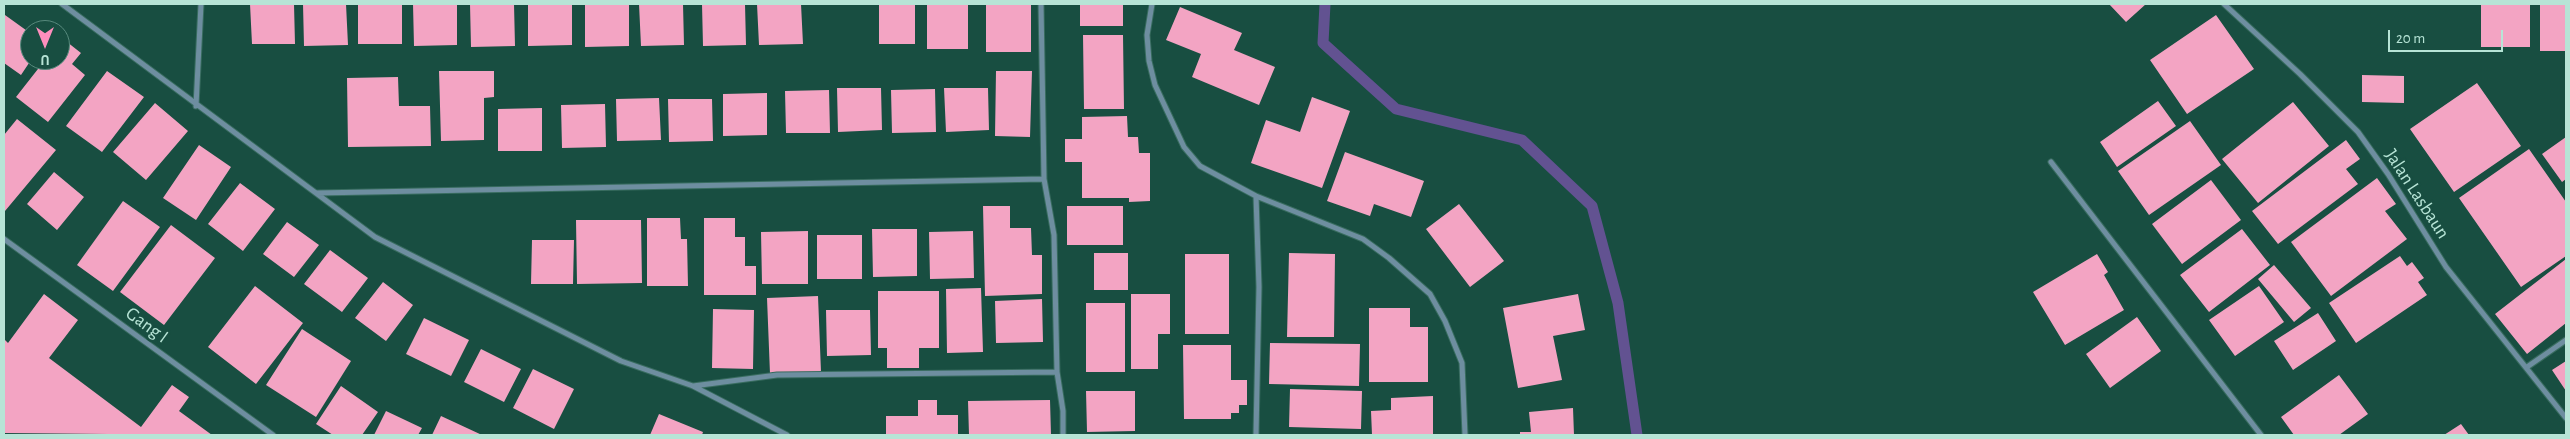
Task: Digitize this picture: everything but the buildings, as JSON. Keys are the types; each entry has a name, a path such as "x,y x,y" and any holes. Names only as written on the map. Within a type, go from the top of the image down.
{"street":[{"path":"62,4 196,106 375,237 621,361 693,386 787,435"},
{"path":"196,106 201,4"},
{"path":"1041,4 1044,179 1054,235 1057,372 1063,411 1063,435"},
{"path":"1152,4 1147,35 1149,61 1155,85 1184,147 1200,166 1256,196 1363,239 1389,258 1430,294 1445,321 1462,363 1465,435"},
{"name":"Jalan Lasbaun","path":"2224,4 2300,74 2358,132 2388,174 2446,267 2566,418"},
{"path":"2052,162 2260,435"},
{"path":"316,193 1044,179"},
{"path":"1256,196 1259,287 1256,435"},
{"name":"Gang I","path":"4,239 273,435"},
{"path":"2527,367 2566,340"},
{"path":"693,386 778,375 1057,372"}],"waterway":[{"path":"1325,4 1323,43 1396,109 1522,140 1592,206 1618,303 1637,435"}]}
